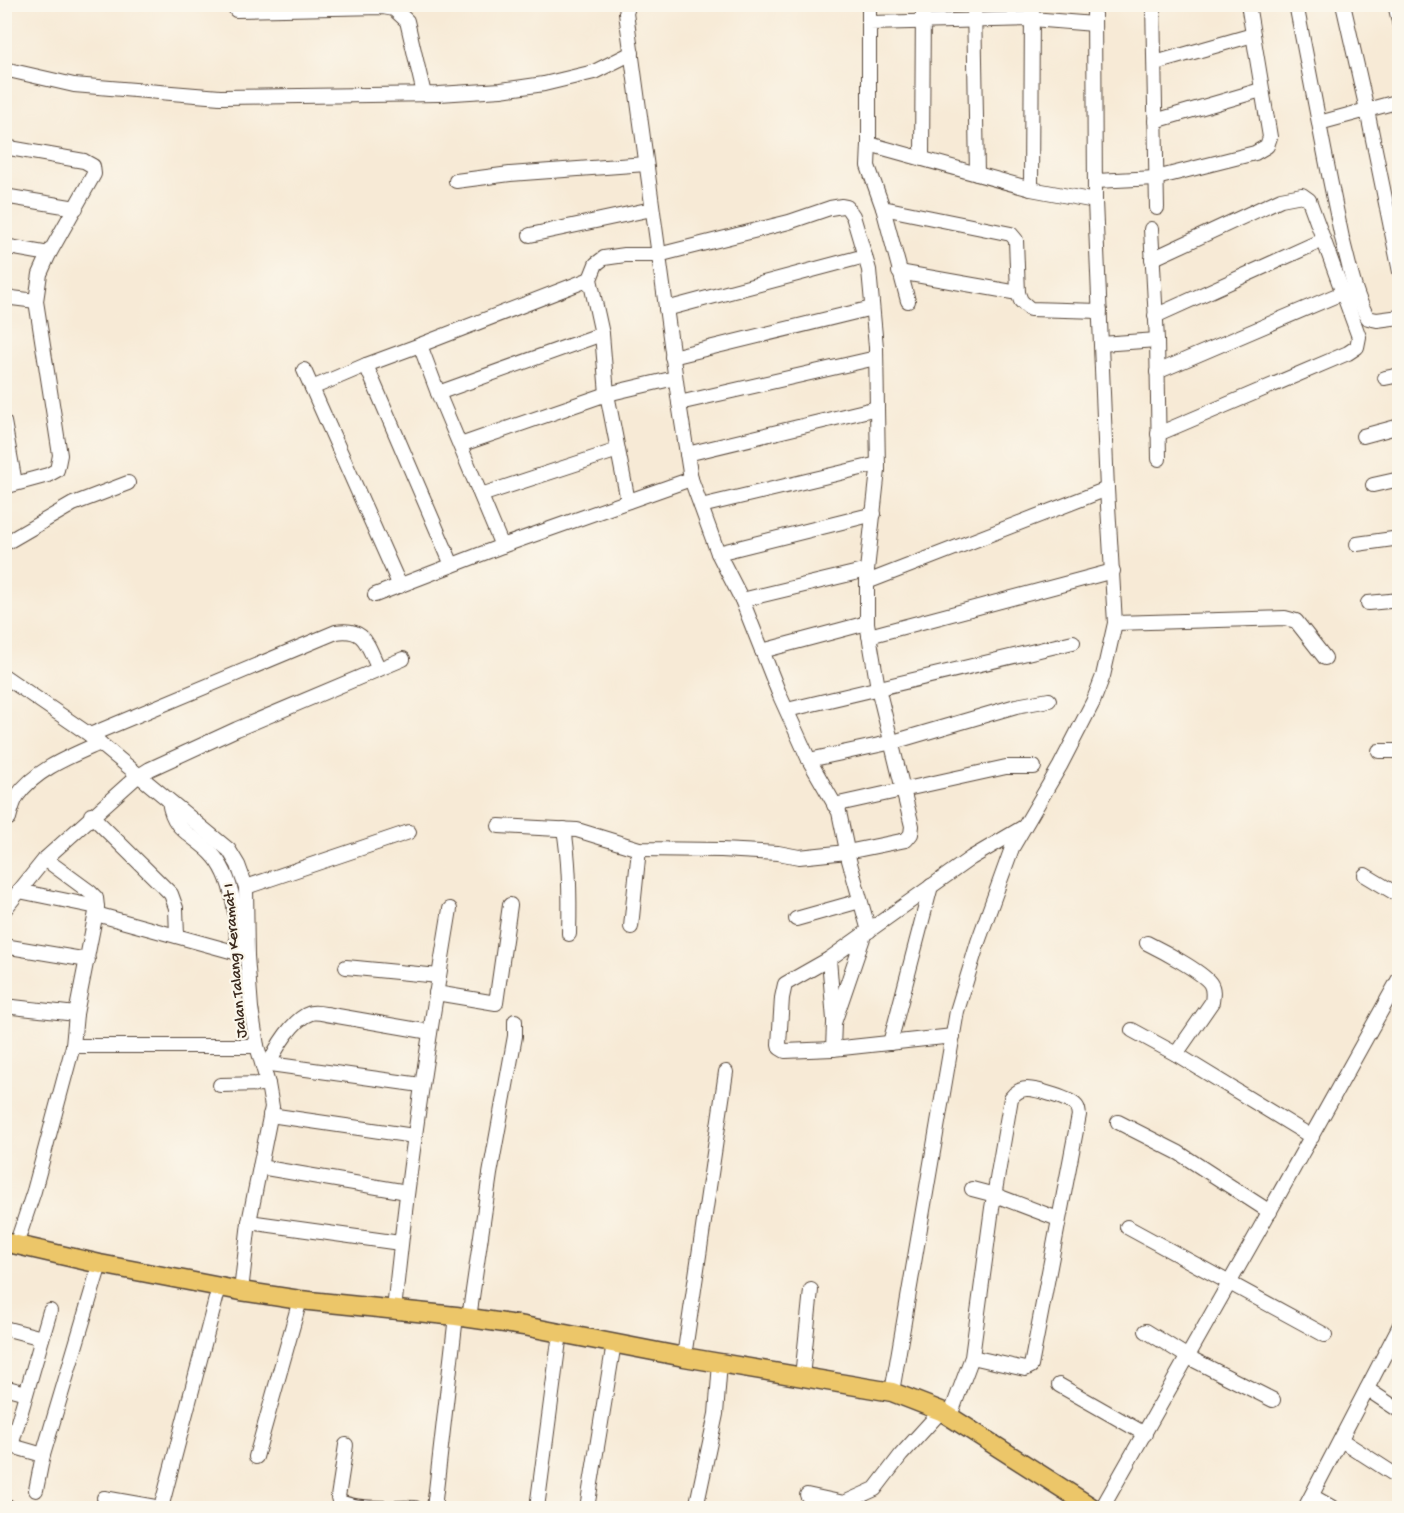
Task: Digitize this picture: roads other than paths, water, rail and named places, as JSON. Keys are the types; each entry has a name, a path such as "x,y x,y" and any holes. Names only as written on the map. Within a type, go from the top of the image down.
{"main road":[{"path":"10,1243 100,1264 241,1291 300,1300 462,1317 560,1332 684,1357 892,1392 945,1414 1093,1509"}],"street":[{"path":"628,4 626,13 658,255 691,479 718,553 742,600 809,760 838,812 860,901 866,933 834,1023"},
{"path":"869,4 868,166 883,208 908,301"},
{"path":"922,159 923,4"},
{"path":"974,4 977,174"},
{"path":"1031,189 1032,4"},
{"path":"892,1392 957,1011 978,942 1012,848 1060,766 1093,702 1103,676 1115,623 1095,201 1094,4"},
{"path":"1153,4 1157,208"},
{"path":"1096,181 1156,178 1255,153 1267,146 1270,137 1248,4"},
{"path":"1296,4 1328,177 1348,264 1368,318 1377,320 1400,317"},
{"path":"1343,4 1400,272"},
{"path":"1395,4 1400,26"},
{"path":"236,10 383,7 394,9 407,21 424,94"},
{"path":"869,23 1032,19 1094,24"},
{"path":"1155,63 1253,35"},
{"path":"4,69 74,85 220,97 424,94 501,90 544,84 594,72 632,53"},
{"path":"1155,121 1261,90"},
{"path":"1319,123 1400,101"},
{"path":"869,144 1031,189 1095,201"},
{"path":"4,147 84,161 93,166 94,174 49,254 40,274 36,301 60,455 57,470 48,475 10,485 4,422"},
{"path":"456,181 510,174 646,164"},
{"path":"1152,259 1281,199 1302,195 1309,200 1359,337 1357,347 1348,353 1158,434"},
{"path":"4,196 76,208"},
{"path":"499,826 577,830 639,849 778,853 808,858 906,840 911,834 912,826 905,790 878,688 868,630 867,576 878,464 876,358 869,270 853,216 847,207 842,206 789,222 658,255 604,258 596,264 590,279 602,334 608,394 628,501"},
{"path":"883,208 1011,234 1016,240 1018,293 1021,301 1030,309 1100,311"},
{"path":"530,235 652,209"},
{"path":"1150,228 1157,340 1159,459"},
{"path":"1155,316 1323,240"},
{"path":"4,246 49,254"},
{"path":"666,309 865,256"},
{"path":"899,272 1018,293"},
{"path":"312,388 590,279"},
{"path":"1157,372 1342,293"},
{"path":"4,297 36,301"},
{"path":"672,357 872,308"},
{"path":"438,393 602,334"},
{"path":"1101,344 1157,340"},
{"path":"420,345 502,546"},
{"path":"679,404 876,358"},
{"path":"366,365 452,565"},
{"path":"304,370 400,586"},
{"path":"1385,378 1400,375"},
{"path":"460,445 608,394 675,378"},
{"path":"687,454 877,408"},
{"path":"1363,436 1400,426"},
{"path":"481,495 618,450"},
{"path":"701,506 878,464"},
{"path":"375,595 502,546 691,479"},
{"path":"1373,485 1400,479"},
{"path":"4,544 73,504 128,483"},
{"path":"742,600 867,576 1107,489"},
{"path":"718,553 874,514"},
{"path":"1357,544 1400,538"},
{"path":"762,651 868,630 1113,571"},
{"path":"1368,603 1400,600"},
{"path":"1115,623 1285,618 1296,621 1325,658"},
{"path":"9,818 17,797 38,775 95,739 336,632 354,630 361,635 379,669"},
{"path":"787,710 1073,642"},
{"path":"4,910 45,859 91,815 140,775 237,729 403,660"},
{"name":"Jalan Talang Keramat I","path":"7,684 95,739 229,850 238,865 246,887 242,955 257,1046 266,1064 272,1107 249,1222 241,1291"},
{"path":"809,760 892,742 1016,706 1049,700"},
{"path":"1379,751 1400,751"},
{"path":"834,805 1006,767 1034,767"},
{"path":"19,891 97,911 242,955 233,899 223,871 212,854 179,826 171,816 169,801"},
{"path":"91,815 171,894 176,908 177,936"},
{"path":"953,1036 833,1049 785,1051 780,1048 779,1044 785,984 829,959 971,858 1024,827"},
{"path":"564,829 569,855 569,934"},
{"path":"246,887 409,832"},
{"path":"631,927 639,849"},
{"path":"10,1243 34,1191 73,1046 76,1014 97,911 96,898 90,892 45,859"},
{"path":"1365,875 1400,896"},
{"path":"890,1043 931,886"},
{"path":"796,919 860,901"},
{"path":"436,993 496,1004 510,905"},
{"path":"394,1311 400,1243 421,1085 450,909"},
{"path":"1147,943 1179,961 1209,982 1213,992 1212,1002 1176,1054"},
{"path":"4,946 88,960"},
{"path":"829,959 834,1023 833,1049"},
{"path":"346,967 439,976"},
{"path":"1102,1509 1400,977"},
{"path":"4,1006 76,1014"},
{"path":"421,1085 266,1064 300,1020 312,1013 430,1032"},
{"path":"434,1509 462,1317 515,1036 515,1021"},
{"path":"1132,1030 1176,1054 1312,1137"},
{"path":"73,1046 257,1046"},
{"path":"684,1357 726,1072"},
{"path":"220,1085 268,1084"},
{"path":"807,1495 843,1506 875,1489 901,1455 945,1414 972,1358 994,1195 1011,1098 1014,1094 1028,1089 1072,1102 1077,1106 1079,1115 1030,1368 1025,1369 972,1358"},
{"path":"270,1115 414,1136"},
{"path":"1118,1122 1179,1153 1270,1212"},
{"path":"260,1167 407,1192"},
{"path":"972,1189 1058,1219"},
{"path":"249,1222 400,1243"},
{"path":"1127,1227 1325,1335"},
{"path":"36,1490 43,1455 100,1264"},
{"path":"104,1498 161,1508 219,1287"},
{"path":"802,1377 811,1290"},
{"path":"256,1456 300,1300"},
{"path":"43,1455 8,1445 50,1311"},
{"path":"1305,1509 1400,1325"},
{"path":"4,1328 42,1338"},
{"path":"1146,1331 1188,1357 1273,1400"},
{"path":"537,1509 560,1332"},
{"path":"587,1509 614,1343"},
{"path":"696,1509 716,1414 720,1363"},
{"path":"1059,1384 1145,1434"},
{"path":"4,1387 26,1393"},
{"path":"1367,1389 1400,1411"},
{"path":"1341,1440 1400,1478"},
{"path":"346,1445 339,1501 344,1504 378,1508 415,1509"},
{"path":"1312,1496 1333,1509"},
{"path":"4,1507 10,1509"}]}
